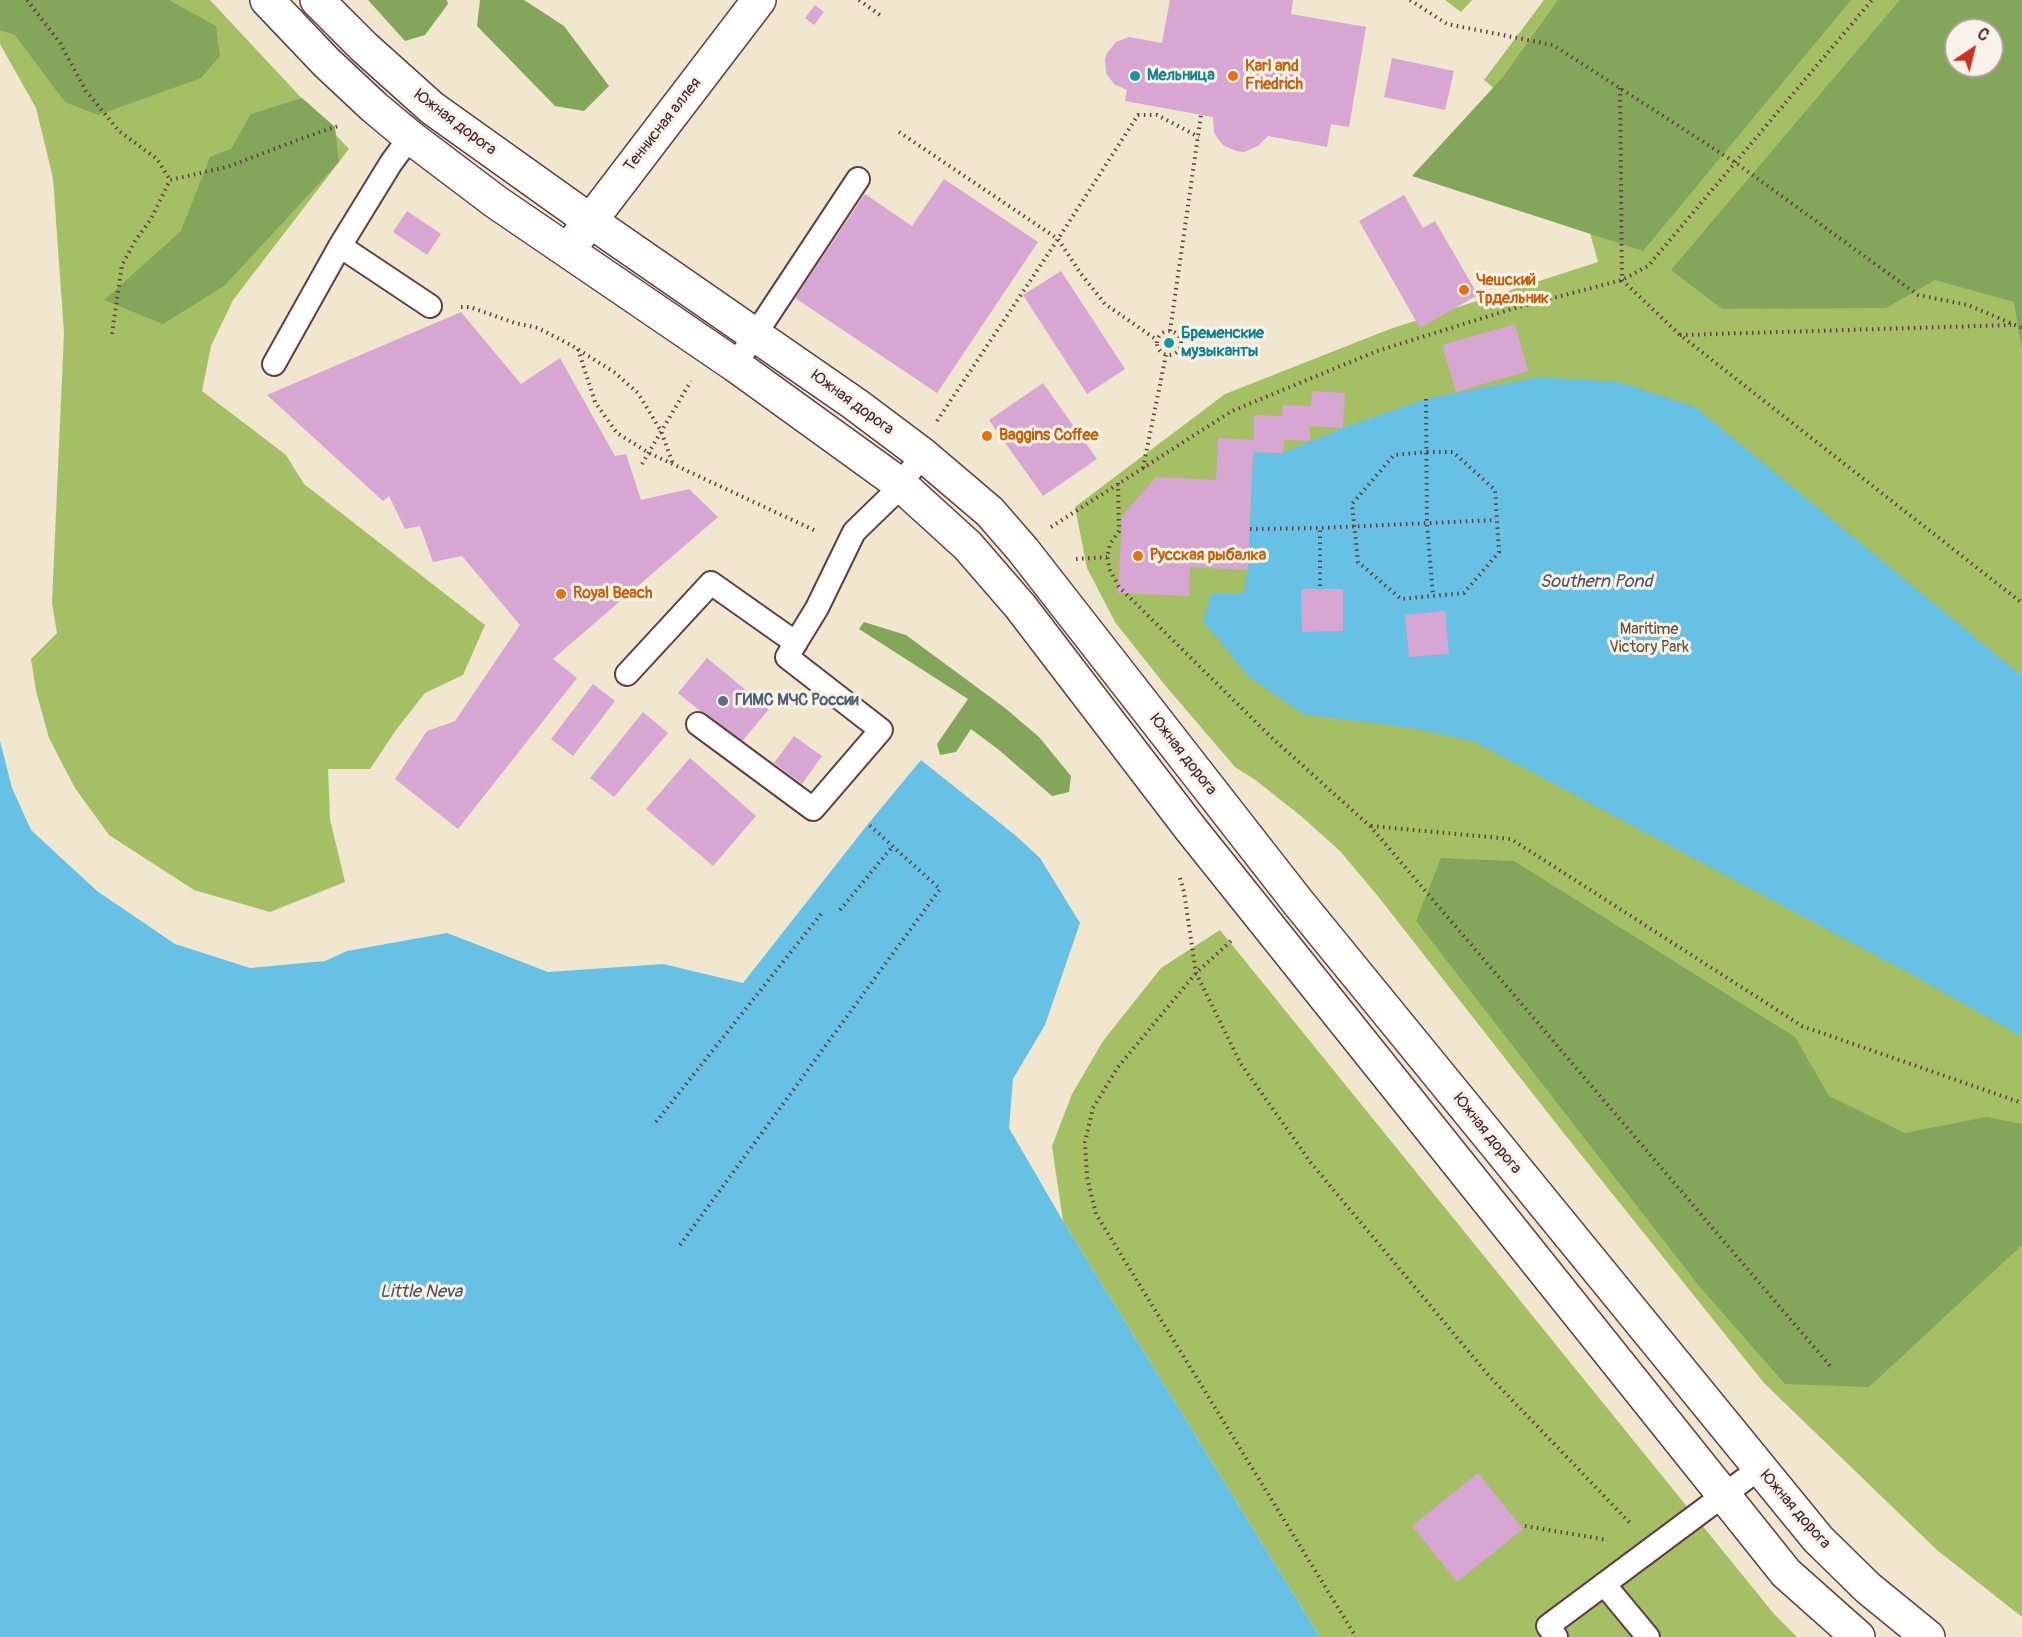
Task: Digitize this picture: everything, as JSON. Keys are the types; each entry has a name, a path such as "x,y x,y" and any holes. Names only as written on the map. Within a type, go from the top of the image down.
{"street":[{"path":"267,0 326,62 374,107 411,137 496,202 735,365 900,485 959,538 993,573 1020,606 1190,828 1252,930 1786,1573 1858,1637"},
{"name":"Южная дорога","path":"318,0 363,47 432,108 855,404 928,440 1023,550 1297,901 1818,1539 1868,1588 1928,1637"},
{"name":"Теннисная аллея","path":"568,251 759,0"}],"lane":[{"path":"274,364 340,246 391,163 411,137"},
{"path":"735,365 858,179"},
{"path":"340,246 430,306"},
{"path":"698,724 813,809 881,730 788,657 817,608 854,532 900,485 928,440"},
{"path":"627,674 711,583 796,643"},
{"path":"1252,930 1297,901"},
{"path":"1556,1637 1548,1626 1760,1468"},
{"path":"1604,1584 1648,1637"}],"path":[{"path":"27,0 60,43 86,92 119,131 157,159 170,180"},
{"path":"859,0 880,15"},
{"path":"1410,0 1447,24 1553,45 1736,163 1918,295 1968,305 2022,328"},
{"path":"1049,528 1232,411 1377,351 1515,308 1622,280 1648,266 1872,0"},
{"path":"1620,88 1622,280 1680,335 2022,603"},
{"path":"928,440 1138,115 1157,115 1198,137"},
{"path":"1170,331 1201,115"},
{"path":"170,180 227,166 342,125"},
{"path":"899,132 1058,239 1081,274 1106,304 1157,340"},
{"path":"112,334 122,265 135,241 151,219 170,180"},
{"path":"430,306 470,307 515,323 538,328 578,349 614,372 638,393 661,431 673,464"},
{"path":"1680,335 2012,325"},
{"path":"1170,331 1176,333 1180,338 1181,345 1178,351 1166,355 1160,351 1157,340 1162,333 1170,331"},
{"path":"578,349 596,402 617,433 649,453 847,546"},
{"path":"1143,468 1166,355"},
{"path":"642,464 695,375"},
{"path":"1426,399 1427,524 1432,596"},
{"path":"1427,452 1453,452 1495,490 1499,552 1464,593 1401,599 1358,562 1352,504 1394,455 1427,452"},
{"path":"1118,483 1119,531 1110,544 1107,557 1110,570 1119,587 1272,738 1370,826 1831,1367"},
{"path":"1250,529 1496,520"},
{"path":"1320,528 1320,586"},
{"path":"1077,558 1107,557"},
{"path":"680,1245 940,889 868,824"},
{"path":"1370,826 1512,839 1802,1026 2022,1103"},
{"path":"840,910 893,846"},
{"path":"1178,872 1184,892 1196,973 1241,1064 1311,1162 1490,1377 1653,1547"},
{"path":"656,1122 821,914"},
{"path":"1252,930 1196,973 1118,1067 1093,1108 1085,1142 1087,1177 1096,1214 1356,1637"},
{"path":"1525,1526 1653,1547"}],"green space":[{"path":"0,0 210,0 349,149 233,300 211,346 202,391 286,455 304,484 485,625 463,675 425,693 396,730 370,769 328,769 330,819 345,882 270,912 194,890 109,835 75,788 49,738 36,691 31,659 57,633 52,603 64,333 53,178 36,108 0,44"},
{"path":"0,0 169,0 216,26 220,56 201,78 98,115 65,102 15,35 0,30"},
{"path":"368,0 447,0 448,4 425,35 405,41"},
{"path":"480,0 524,0 564,26 609,86 584,111 555,106 477,26"},
{"path":"1445,0 1472,0 1461,12"},
{"name":"Maritime Victory Park","path":"1544,0 2022,0 2022,1617 1937,1550 1764,1383 1340,851 1301,816 1235,767 1164,684 1115,622 1087,568 1075,507 1225,394 1390,329 1598,262 1567,150 1484,80"},
{"path":"1558,0 1851,0 1643,251 1412,176 1503,77"},
{"path":"1900,0 2022,0 2022,351 2014,302 1935,280 1886,308 1722,309 1671,270"},
{"path":"302,98 335,127 339,162 224,286 163,324 104,300 181,231 210,157 231,149 251,114"},
{"path":"864,622 906,635 1005,708 1039,737 1071,776 1069,792 1052,796 971,729 956,752 940,755 937,744 968,699 859,629"},
{"path":"1441,858 1514,861 1795,1037 1829,1096 1905,1133 1987,1117 2022,1124 2022,1245 1869,1387 1785,1384 1699,1286 1416,921"},
{"path":"1220,930 1774,1614 1797,1637 1320,1637 1063,1221 1052,1146 1072,1094 1103,1041 1161,968"}],"water":[{"name":"Southern Pond","path":"1539,377 1618,382 1695,407 2022,676 2022,1037 1916,977 1475,742 1417,729 1303,714 1249,677 1203,621 1211,594 1243,594 1248,570 1253,452 1283,453 1343,428 1426,399"},
{"name":"Little Neva","path":"0,741 12,788 31,830 97,891 175,944 250,968 325,961 347,951 447,933 548,972 663,964 743,983 921,760 1015,835 1040,858 1080,923 1045,1025 1013,1079 1009,1128 1063,1221 1320,1637 0,1637"}],"building":[{"name":"Karl and Friedrich","path":"1170,0 1293,0 1291,14 1366,27 1349,127 1331,124 1327,147 1268,136 1258,146 1244,152 1223,145 1214,132 1213,117 1125,101 1127,90 1114,84 1106,73 1107,53 1116,42 1129,37 1162,43"},
{"path":"815,5 824,12 814,25 805,18"},
{"path":"1392,58 1454,71 1445,110 1384,97"},
{"path":"944,179 1038,242 937,393 795,298 865,194 912,226"},
{"path":"1404,195 1423,228 1435,221 1478,295 1420,328 1359,221"},
{"path":"407,211 441,234 427,255 393,232"},
{"path":"1061,271 1125,369 1087,394 1023,295"},
{"name":"Royal Beach","path":"461,312 521,384 560,358 615,456 626,454 641,500 689,489 718,517 553,659 577,678 458,829 395,779 427,731 455,721 520,625 462,556 433,562 420,526 405,529 389,496 383,501 267,395"},
{"path":"1515,324 1528,371 1456,392 1442,345"},
{"path":"1043,383 1097,459 1043,496 989,420"},
{"path":"1312,391 1345,393 1343,428 1310,426 1310,441 1284,440 1283,453 1253,452 1248,570 1190,567 1189,596 1118,593 1122,516 1156,477 1216,480 1218,438 1254,440 1254,415 1282,416 1283,405 1311,406"},
{"path":"1301,589 1343,589 1343,631 1302,632"},
{"path":"1445,611 1449,654 1409,657 1405,615"},
{"name":"ГИМС МЧС России","path":"707,658 769,709 740,744 678,693"},
{"path":"593,684 615,701 573,756 551,739"},
{"path":"643,712 668,733 614,797 590,778"},
{"path":"794,736 822,756 802,784 774,763"},
{"path":"690,758 756,816 713,866 646,809"},
{"path":"1478,1473 1523,1529 1457,1582 1412,1526"}],"place":[{"name":"Мельница","path":"1135,76"},
{"name":"Karl and Friedrich","path":"1233,76"},
{"name":"Чешский Трдельник","path":"1464,290"},
{"name":"Бременские музыканты","path":"1169,343"},
{"name":"Baggins Coffee","path":"987,436"},
{"name":"Русская рыбалка","path":"1138,556"},
{"name":"Royal Beach","path":"561,594"},
{"name":"ГИМС МЧС России","path":"723,701"}]}
